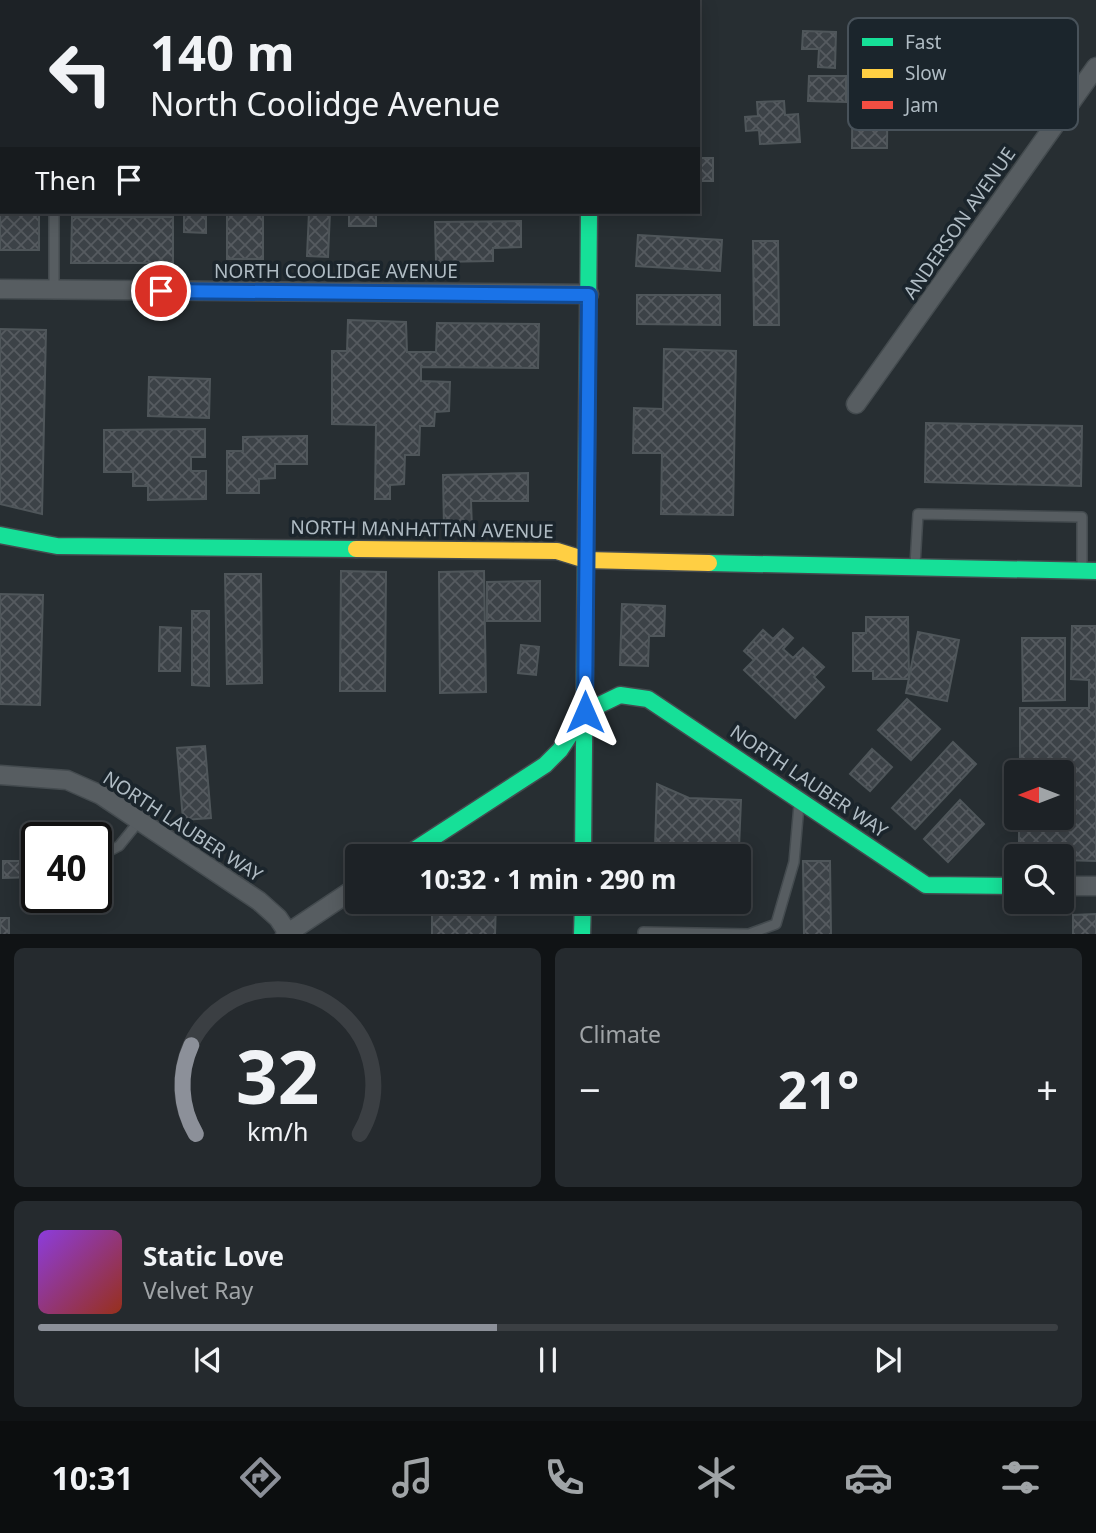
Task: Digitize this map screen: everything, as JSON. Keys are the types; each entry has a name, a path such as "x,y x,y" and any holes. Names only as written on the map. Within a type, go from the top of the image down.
{"street":[{"name":"ANDERSON AVENUE","path":"1078,92 1096,67"},
{"name":"ANDERSON AVENUE","path":"856,404 1051,130"},
{"path":"583,844 589,214"},
{"name":"NORTH COOLIDGE AVENUE","path":"0,289 589,295"},
{"name":"NORTH MANHATTAN AVENUE","path":"0,535 57,546 557,551 586,560 1089,571"},
{"name":"NORTH LAUBER WAY","path":"585,712 620,695 648,699 926,885 1004,886"},
{"path":"423,844 545,765 560,750 585,712"},
{"name":"NORTH LAUBER WAY","path":"0,775 67,780 101,795 259,901 278,918 286,934"},
{"path":"1074,886 1096,886"},
{"path":"286,934 345,895"},
{"path":"582,934 583,914"}],"lane":[{"path":"54,214 54,290"},
{"path":"915,567 918,514 959,514 1082,517 1089,571"},
{"path":"643,932 749,934 776,924 794,862 799,800"},
{"path":"112,850 120,846 140,820"}],"building":[{"path":"803,31 836,32 835,68 818,67 819,49 802,49"},
{"path":"809,76 846,76 846,102 808,101"},
{"path":"784,101 785,115 798,114 800,142 760,144 759,130 746,131 745,117 758,116 757,102"},
{"path":"852,130 887,130 887,148 852,148"},
{"path":"700,158 713,158 713,181 700,181"},
{"path":"0,214 39,214 39,250 0,250"},
{"path":"184,214 206,214 206,233 184,232"},
{"path":"227,214 263,214 263,259 227,259"},
{"path":"309,214 330,214 328,257 307,256"},
{"path":"349,214 376,214 376,226 349,226"},
{"path":"72,217 173,217 173,263 71,263"},
{"path":"521,221 521,247 493,248 493,261 436,262 435,222"},
{"path":"638,235 722,240 720,271 636,266"},
{"path":"753,241 778,241 779,325 754,325"},
{"path":"637,295 720,295 720,325 637,324"},
{"path":"348,320 406,322 407,352 436,352 437,323 539,324 538,368 421,367 421,381 450,382 449,411 435,412 434,426 420,426 419,455 405,455 404,484 390,485 390,499 375,499 376,425 332,424 332,351 347,351"},
{"path":"0,329 46,330 42,514 0,504"},
{"path":"664,349 736,351 733,515 661,514 662,453 633,453 634,408 663,409"},
{"path":"149,377 210,379 209,418 148,416"},
{"path":"926,423 1082,426 1081,486 925,482"},
{"path":"205,429 205,457 191,457 191,471 206,471 206,499 148,500 148,486 133,486 133,472 104,472 104,430"},
{"path":"307,436 307,464 275,464 275,478 259,479 259,493 227,493 227,451 243,451 243,437"},
{"path":"528,473 528,501 471,501 472,529 444,529 443,475"},
{"path":"341,571 386,572 385,691 340,691"},
{"path":"484,571 486,692 440,693 439,572"},
{"path":"225,574 261,574 262,683 227,684"},
{"path":"540,581 540,621 487,621 487,582"},
{"path":"0,594 43,595 40,705 0,704"},
{"path":"622,604 665,606 664,636 649,636 648,666 620,665"},
{"path":"192,611 209,611 209,686 192,685"},
{"path":"866,617 908,617 909,679 873,679 873,671 853,671 853,633 866,633"},
{"path":"1072,626 1096,626 1096,861 1074,860 1074,844 1019,844 1019,830 1074,830 1074,760 1020,760 1020,708 1089,708 1089,680 1071,679"},
{"path":"160,627 181,628 180,671 159,671"},
{"path":"783,629 793,638 783,649 793,658 803,648 824,667 814,677 824,687 795,718 744,670 754,660 744,651 763,630 773,639"},
{"path":"918,632 959,640 947,701 906,693"},
{"path":"1022,638 1065,638 1065,700 1023,701"},
{"path":"521,645 539,647 536,675 518,673"},
{"path":"907,699 940,729 911,760 878,730"},
{"path":"953,742 976,764 915,829 892,808"},
{"path":"205,746 211,818 183,820 177,748"},
{"path":"872,749 892,767 870,791 850,774"},
{"path":"657,784 689,798 741,800 739,844 655,844"},
{"path":"960,800 984,824 948,862 924,839"},
{"path":"3,861 21,861 21,877 3,878"},
{"path":"803,861 830,861 831,934 804,934"},
{"path":"432,914 496,914 495,934 432,934"},
{"path":"1096,914 1096,934 1073,934 1073,915"},
{"path":"0,918 9,918 9,934 0,934"}],"traffic: fast":[{"path":"583,844 589,214"},
{"path":"0,535 57,546 356,549"},
{"path":"709,563 1096,571"},
{"path":"423,844 545,765 560,750 585,712 620,695 648,699 926,885 1004,886"},
{"path":"582,934 583,914"}],"traffic: slow":[{"path":"356,549 557,551 586,560 709,563"}],"route":[{"path":"161,291 589,295 585,712"}]}
